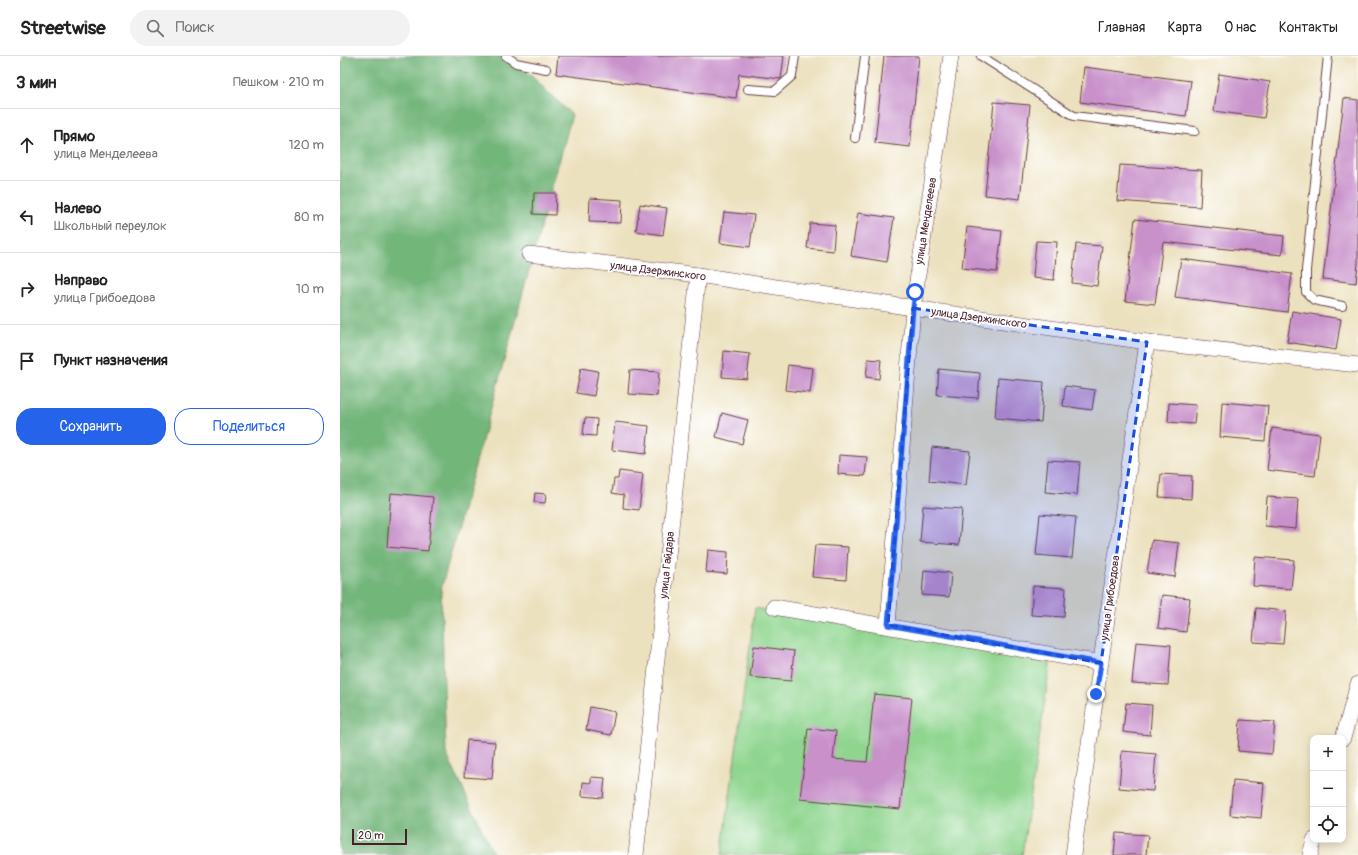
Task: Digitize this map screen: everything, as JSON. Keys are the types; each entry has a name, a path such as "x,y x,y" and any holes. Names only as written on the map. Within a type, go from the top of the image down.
{"street":[{"name":"улица Менделеева","path":"888,625 913,308 951,56"},
{"name":"улица Дзержинского","path":"529,254 698,276 1147,342 1358,365"},
{"name":"улица Гайдара","path":"636,855 698,276"},
{"name":"улица Грибоедова","path":"1073,855 1147,342"},
{"path":"774,607 888,625 1101,663"},
{"path":"1344,735 1358,684"},
{"path":"1310,855 1313,843"}],"lane":[{"path":"506,56 516,63 546,69"},
{"path":"748,89 775,91 792,76 795,56"},
{"path":"855,138 865,56"},
{"path":"982,56 1074,116 1195,131"},
{"path":"1328,56 1306,270 1306,292 1314,300 1342,306"}],"highlighted area":[{"path":"913,308 1147,342 1101,663 888,625"}],"green space":[{"path":"344,56 500,56 524,69 572,115 441,589 446,753 494,855 340,855 340,66"},
{"path":"755,608 1051,659 1022,855 722,855"}],"building":[{"path":"558,56 784,56 781,79 739,74 736,98 556,74"},
{"path":"884,56 919,56 910,147 875,143"},
{"path":"1084,67 1191,81 1186,116 1080,102"},
{"path":"1219,74 1270,82 1264,118 1214,111"},
{"path":"1344,98 1358,100 1358,263 1356,283 1323,279"},
{"path":"994,102 1030,105 1020,199 985,195"},
{"path":"1120,165 1202,170 1200,207 1117,201"},
{"path":"534,193 556,193 555,215 533,214"},
{"path":"590,198 622,200 621,223 589,222"},
{"path":"640,204 667,208 663,235 636,231"},
{"path":"724,212 754,215 750,247 720,243"},
{"path":"858,213 894,218 887,262 851,256"},
{"path":"1135,219 1284,236 1282,255 1163,242 1155,304 1125,301"},
{"path":"810,223 835,225 833,251 807,248"},
{"path":"967,227 1002,231 997,272 962,268"},
{"path":"1036,241 1057,242 1054,280 1033,278"},
{"path":"1076,244 1102,246 1097,286 1072,283"},
{"path":"1181,259 1292,274 1287,312 1175,297"},
{"path":"1292,311 1341,319 1336,350 1287,342"},
{"path":"724,351 750,354 747,379 722,377"},
{"path":"868,359 881,360 879,379 866,377"},
{"path":"788,365 813,368 810,393 785,390"},
{"path":"581,368 598,371 594,396 576,393"},
{"path":"939,369 980,373 978,398 937,395"},
{"path":"630,370 659,372 657,396 628,394"},
{"path":"998,378 1044,382 1041,422 995,418"},
{"path":"1065,386 1095,390 1092,410 1063,406"},
{"path":"1222,402 1268,406 1265,441 1220,437"},
{"path":"1169,403 1196,405 1194,424 1168,422"},
{"path":"722,413 748,420 742,444 716,437"},
{"path":"585,418 597,419 596,436 583,435"},
{"path":"615,422 649,426 646,454 612,450"},
{"path":"1272,428 1320,434 1315,476 1267,470"},
{"path":"932,447 970,451 966,485 929,481"},
{"path":"839,455 867,457 865,476 838,474"},
{"path":"1048,460 1080,462 1077,495 1045,492"},
{"path":"619,471 643,474 639,510 623,508 624,495 612,493 614,479 618,479"},
{"path":"1161,474 1192,476 1191,499 1159,497"},
{"path":"391,493 433,497 428,551 387,547"},
{"path":"535,493 546,494 545,503 534,502"},
{"path":"1267,497 1298,499 1296,529 1265,526"},
{"path":"923,506 962,509 959,545 920,542"},
{"path":"1040,514 1076,517 1072,558 1036,555"},
{"path":"1152,540 1179,543 1175,577 1147,573"},
{"path":"815,545 848,547 846,580 812,577"},
{"path":"708,550 728,552 727,574 706,572"},
{"path":"1255,557 1294,560 1291,589 1253,586"},
{"path":"924,570 951,573 949,597 922,595"},
{"path":"1033,586 1066,588 1064,617 1031,615"},
{"path":"1162,595 1190,598 1186,632 1158,628"},
{"path":"1256,608 1286,611 1283,644 1253,642"},
{"path":"1136,642 1171,645 1168,685 1132,683"},
{"path":"754,646 794,651 791,681 750,677"},
{"path":"874,694 912,698 900,809 800,799 808,728 836,731 833,759 867,762"},
{"path":"1126,703 1152,705 1150,735 1123,732"},
{"path":"590,707 615,712 611,735 586,730"},
{"path":"1240,720 1275,722 1272,754 1238,751"},
{"path":"467,740 495,742 492,779 464,777"},
{"path":"1122,751 1156,754 1153,791 1119,788"},
{"path":"591,777 605,778 603,798 582,796 583,782 591,783"},
{"path":"1233,780 1264,783 1261,818 1230,815"},
{"path":"1116,833 1148,835 1146,855 1114,855"}],"route":[{"path":"915,292 888,625 1101,663 1096,694"}]}
